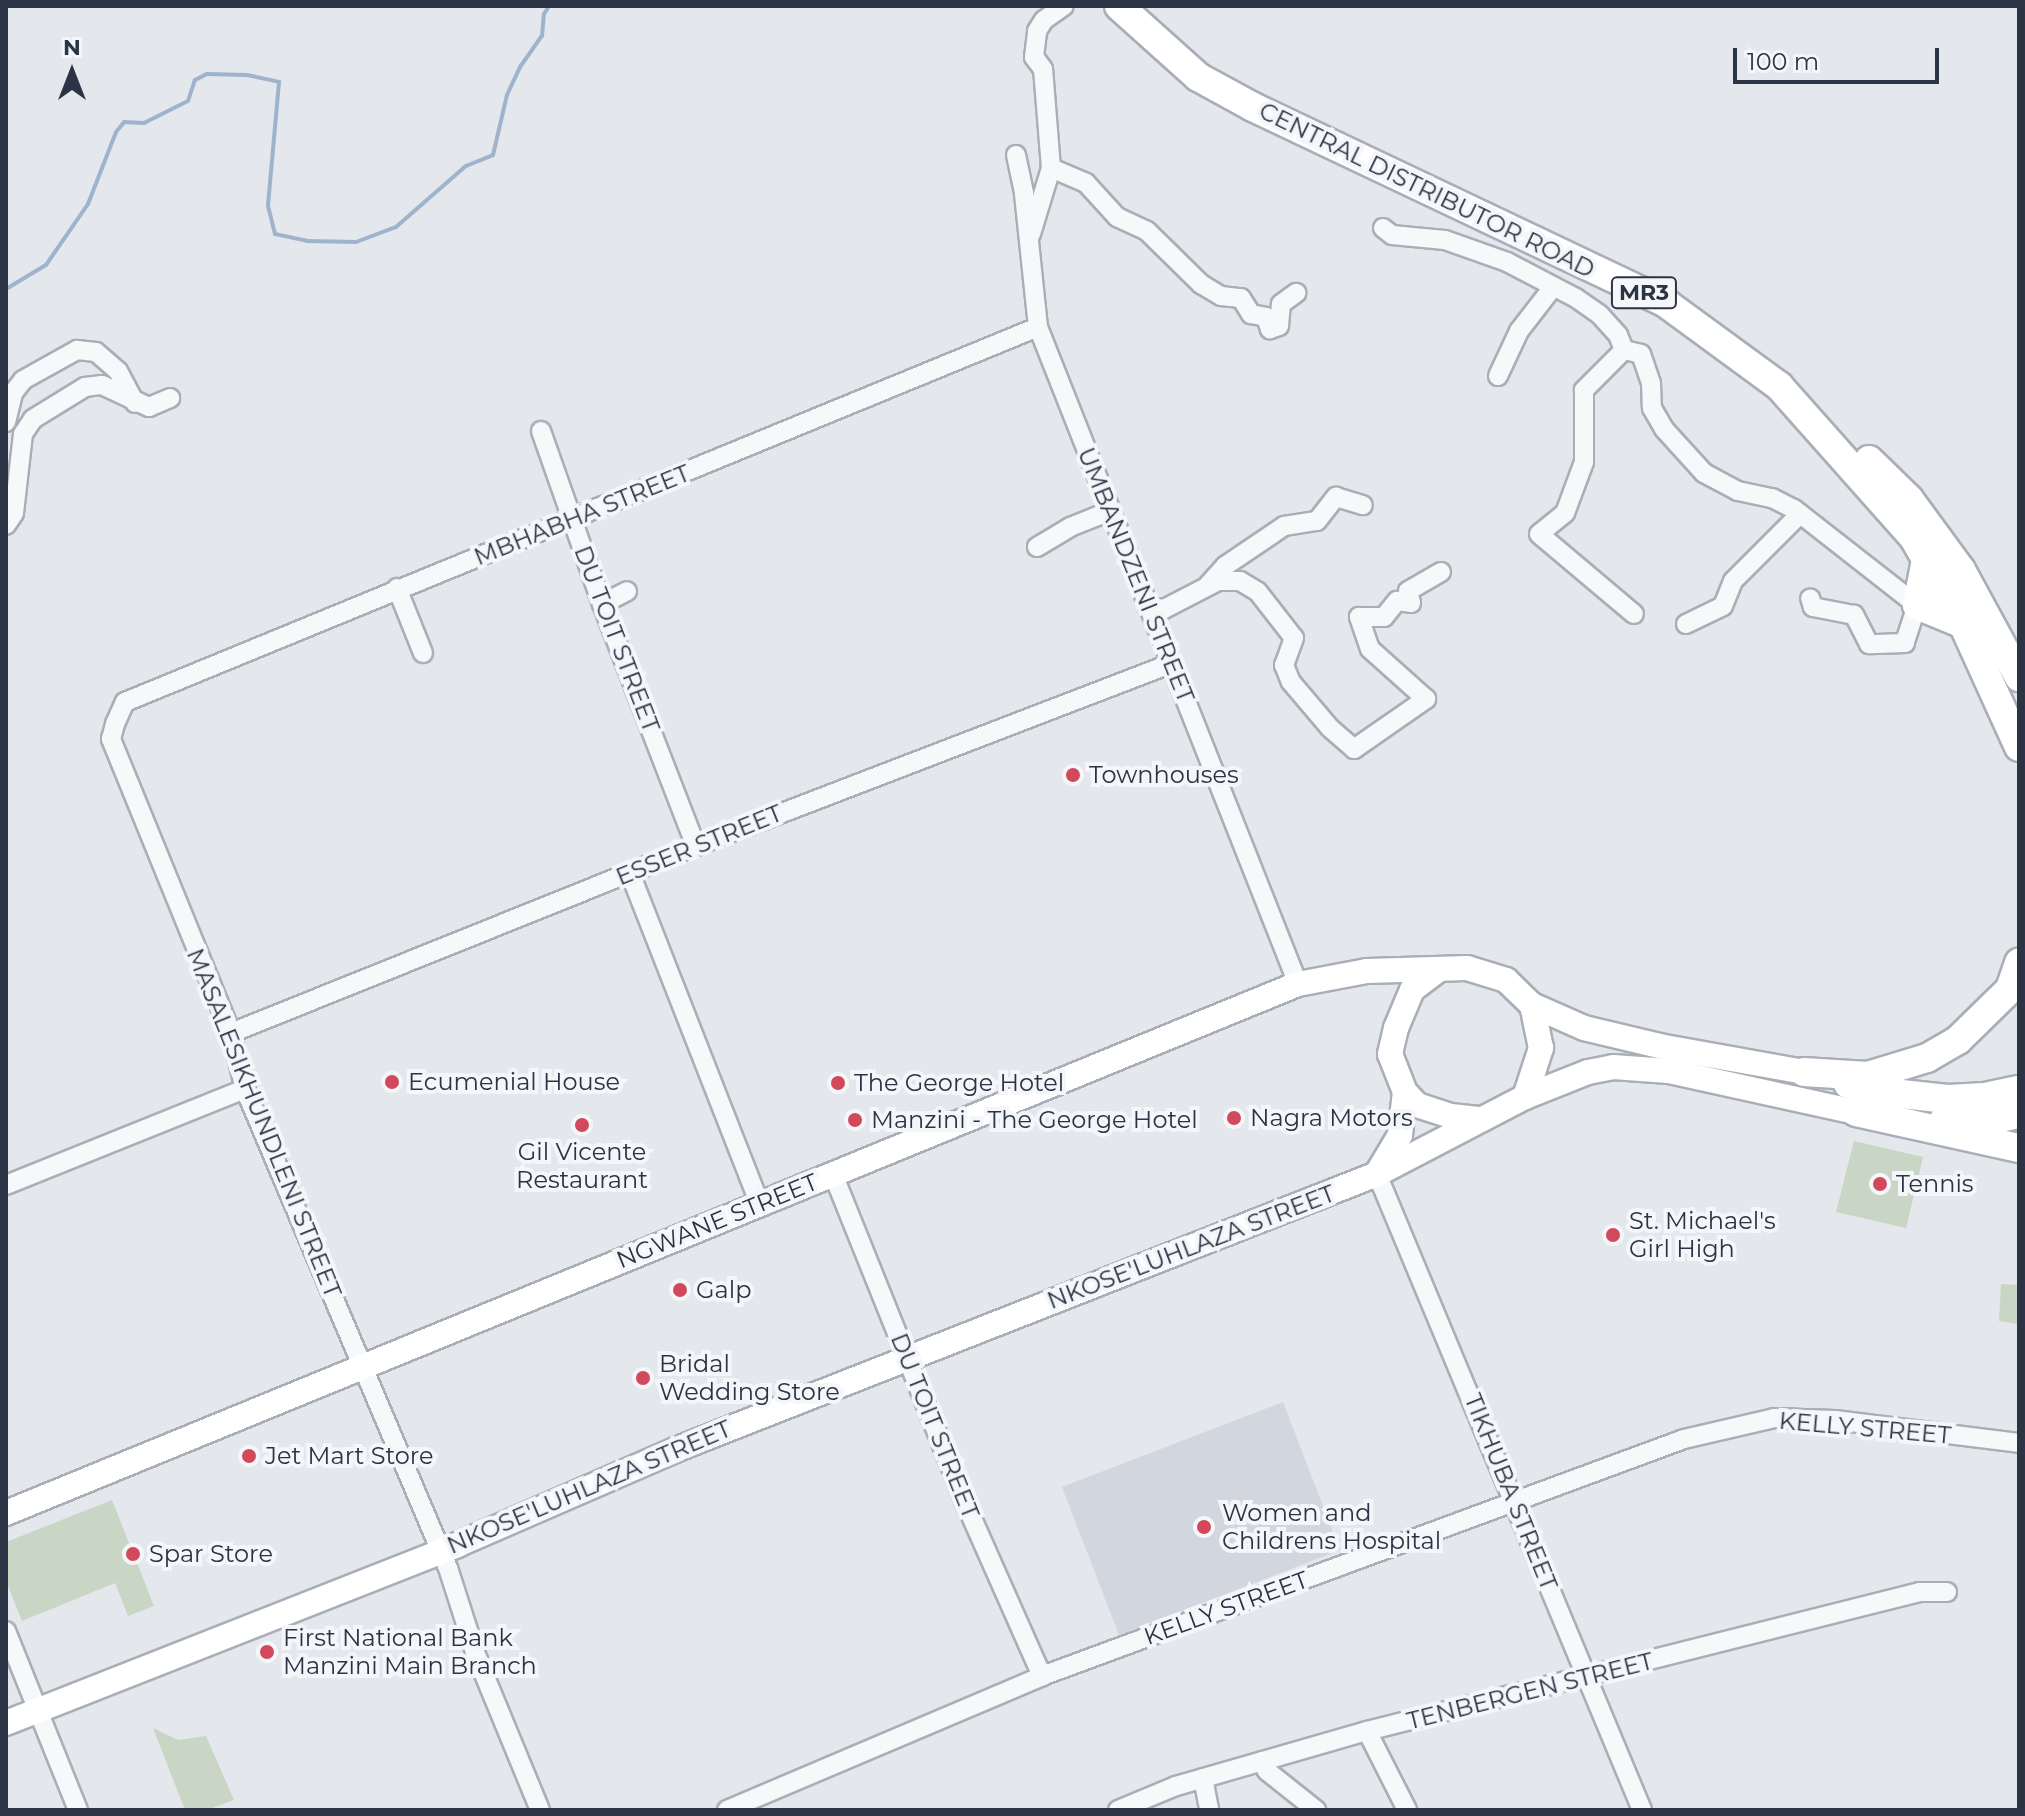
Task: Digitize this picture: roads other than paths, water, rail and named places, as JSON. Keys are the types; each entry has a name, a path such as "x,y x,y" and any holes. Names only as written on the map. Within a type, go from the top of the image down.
{"highway":[{"name":"CENTRAL DISTRIBUTOR ROAD","path":"1119,6 1198,77 1667,304 1779,386 1892,511 1926,560 1963,624 2019,747"},
{"name":"CENTRAL DISTRIBUTOR ROAD","path":"1137,6 1202,66 1269,103 1674,298 1784,377 1909,499 1961,570 2019,677"},
{"path":"1926,560 1917,605 1963,624"},
{"path":"1804,1072 1868,1076 1927,1058 1958,1040 2010,989 2019,963"},
{"path":"1804,1072 1874,1091 1948,1099 1985,1097 2019,1090"},
{"path":"1856,1112 1949,1121 1990,1120 2019,1114"},
{"path":"1856,1112 2011,1147"}],"main road":[{"path":"1804,1072 1584,1028 1532,1005 1506,980 1467,968 1437,971 1412,990 1396,1028 1390,1054 1405,1092 1417,1105 1434,1112 1481,1119 1525,1097 1588,1072 1635,1067 1669,1071 1856,1112"},
{"name":"NGWANE STREET","path":"6,1513 1298,984 1367,971 1437,971"},
{"path":"1525,1097 1541,1048 1532,1005"},
{"path":"1377,1174 1400,1135 1405,1092"},
{"name":"NKOSE'LUHLAZA STREET","path":"6,1723 439,1550 675,1450 1377,1174 1481,1119"}],"street":[{"path":"1029,241 1051,168 1043,69 1034,57 1037,31 1044,20 1064,6"},
{"name":"UMBANDZENI STREET","path":"1016,155 1038,327 1298,984"},
{"path":"1051,168 1086,183 1117,217 1147,231 1201,284 1221,296 1241,298 1251,314 1266,317 1270,329 1283,327 1281,304 1296,293"},
{"path":"1383,228 1392,235 1445,240 1507,262 1600,315 1618,335 1624,350"},
{"path":"1498,376 1504,356 1519,331 1553,287"},
{"name":"MBHABHA STREET","path":"125,702 1038,327"},
{"path":"6,422 13,393 23,380 39,368 77,350 96,352 118,371 135,403"},
{"path":"1624,350 1641,354 1651,383 1652,408 1664,429 1704,473 1716,482 1772,498 1800,514 1917,605 1905,643 1869,644 1854,615 1813,607 1810,598"},
{"path":"1624,350 1584,390 1584,462 1565,513 1539,534 1634,614"},
{"path":"6,525 14,513 23,434 33,419 85,387 102,385 149,407 170,398"},
{"name":"DU TOIT STREET","path":"541,431 602,604 696,846"},
{"path":"1208,585 1225,566 1284,526 1317,521 1336,497 1363,505"},
{"path":"1037,547 1070,527 1110,511"},
{"path":"1686,624 1723,606 1733,581 1800,514"},
{"path":"1148,607 1164,609 1218,581 1240,581 1258,592 1294,638 1284,665 1291,682 1330,728 1354,749 1426,699 1370,649 1359,617 1384,617 1397,601 1411,603 1408,591 1441,572"},
{"path":"397,588 423,653"},
{"path":"602,604 627,591"},
{"name":"ESSER STREET","path":"231,1033 696,846 1170,664"},
{"name":"MASALESIKHUNDLENI STREET","path":"125,702 111,739 231,1033 245,1089 439,1550 475,1652 540,1810"},
{"path":"630,873 759,1203"},
{"path":"6,1185 245,1089"},
{"name":"DU TOIT STREET","path":"833,1174 906,1358 1042,1676"},
{"name":"TIKHUBA STREET","path":"1377,1174 1642,1810"},
{"name":"KELLY STREET","path":"727,1810 1042,1676 1684,1439 1774,1418 1835,1420 2019,1443"},
{"name":"TENBERGEN STREET","path":"1118,1810 1203,1778 1367,1731 1920,1592 1947,1592"},
{"path":"6,1631 78,1810"},
{"path":"1367,1731 1407,1810"},
{"path":"1262,1761 1267,1771 1316,1810"},
{"path":"1203,1778 1209,1810"}],"waterway":[{"path":"6,289 46,265 88,204 116,132 124,122 144,123 188,101 195,80 207,74 247,75 279,82 268,206 275,234 307,241 356,242 396,227 466,166 493,155 507,95 520,67 542,36 544,14 549,6"}],"place":[{"name":"Townhouses","path":"1073,775"},
{"name":"Ecumenial House","path":"392,1082"},
{"name":"The George Hotel","path":"838,1083"},
{"name":"Nagra Motors","path":"1234,1118"},
{"name":"Manzini - The George Hotel","path":"855,1120"},
{"name":"Gil Vicente Restaurant","path":"582,1125"},
{"name":"Tennis","path":"1880,1184"},
{"name":"St. Michael's Girl High","path":"1613,1235"},
{"name":"Galp","path":"680,1290"},
{"name":"Bridal Wedding Store","path":"643,1378"},
{"name":"Jet Mart Store","path":"249,1456"},
{"name":"Women and Childrens Hospital","path":"1204,1527"},
{"name":"Spar Store","path":"133,1554"},
{"name":"First National Bank Manzini Main Branch","path":"267,1652"}]}
